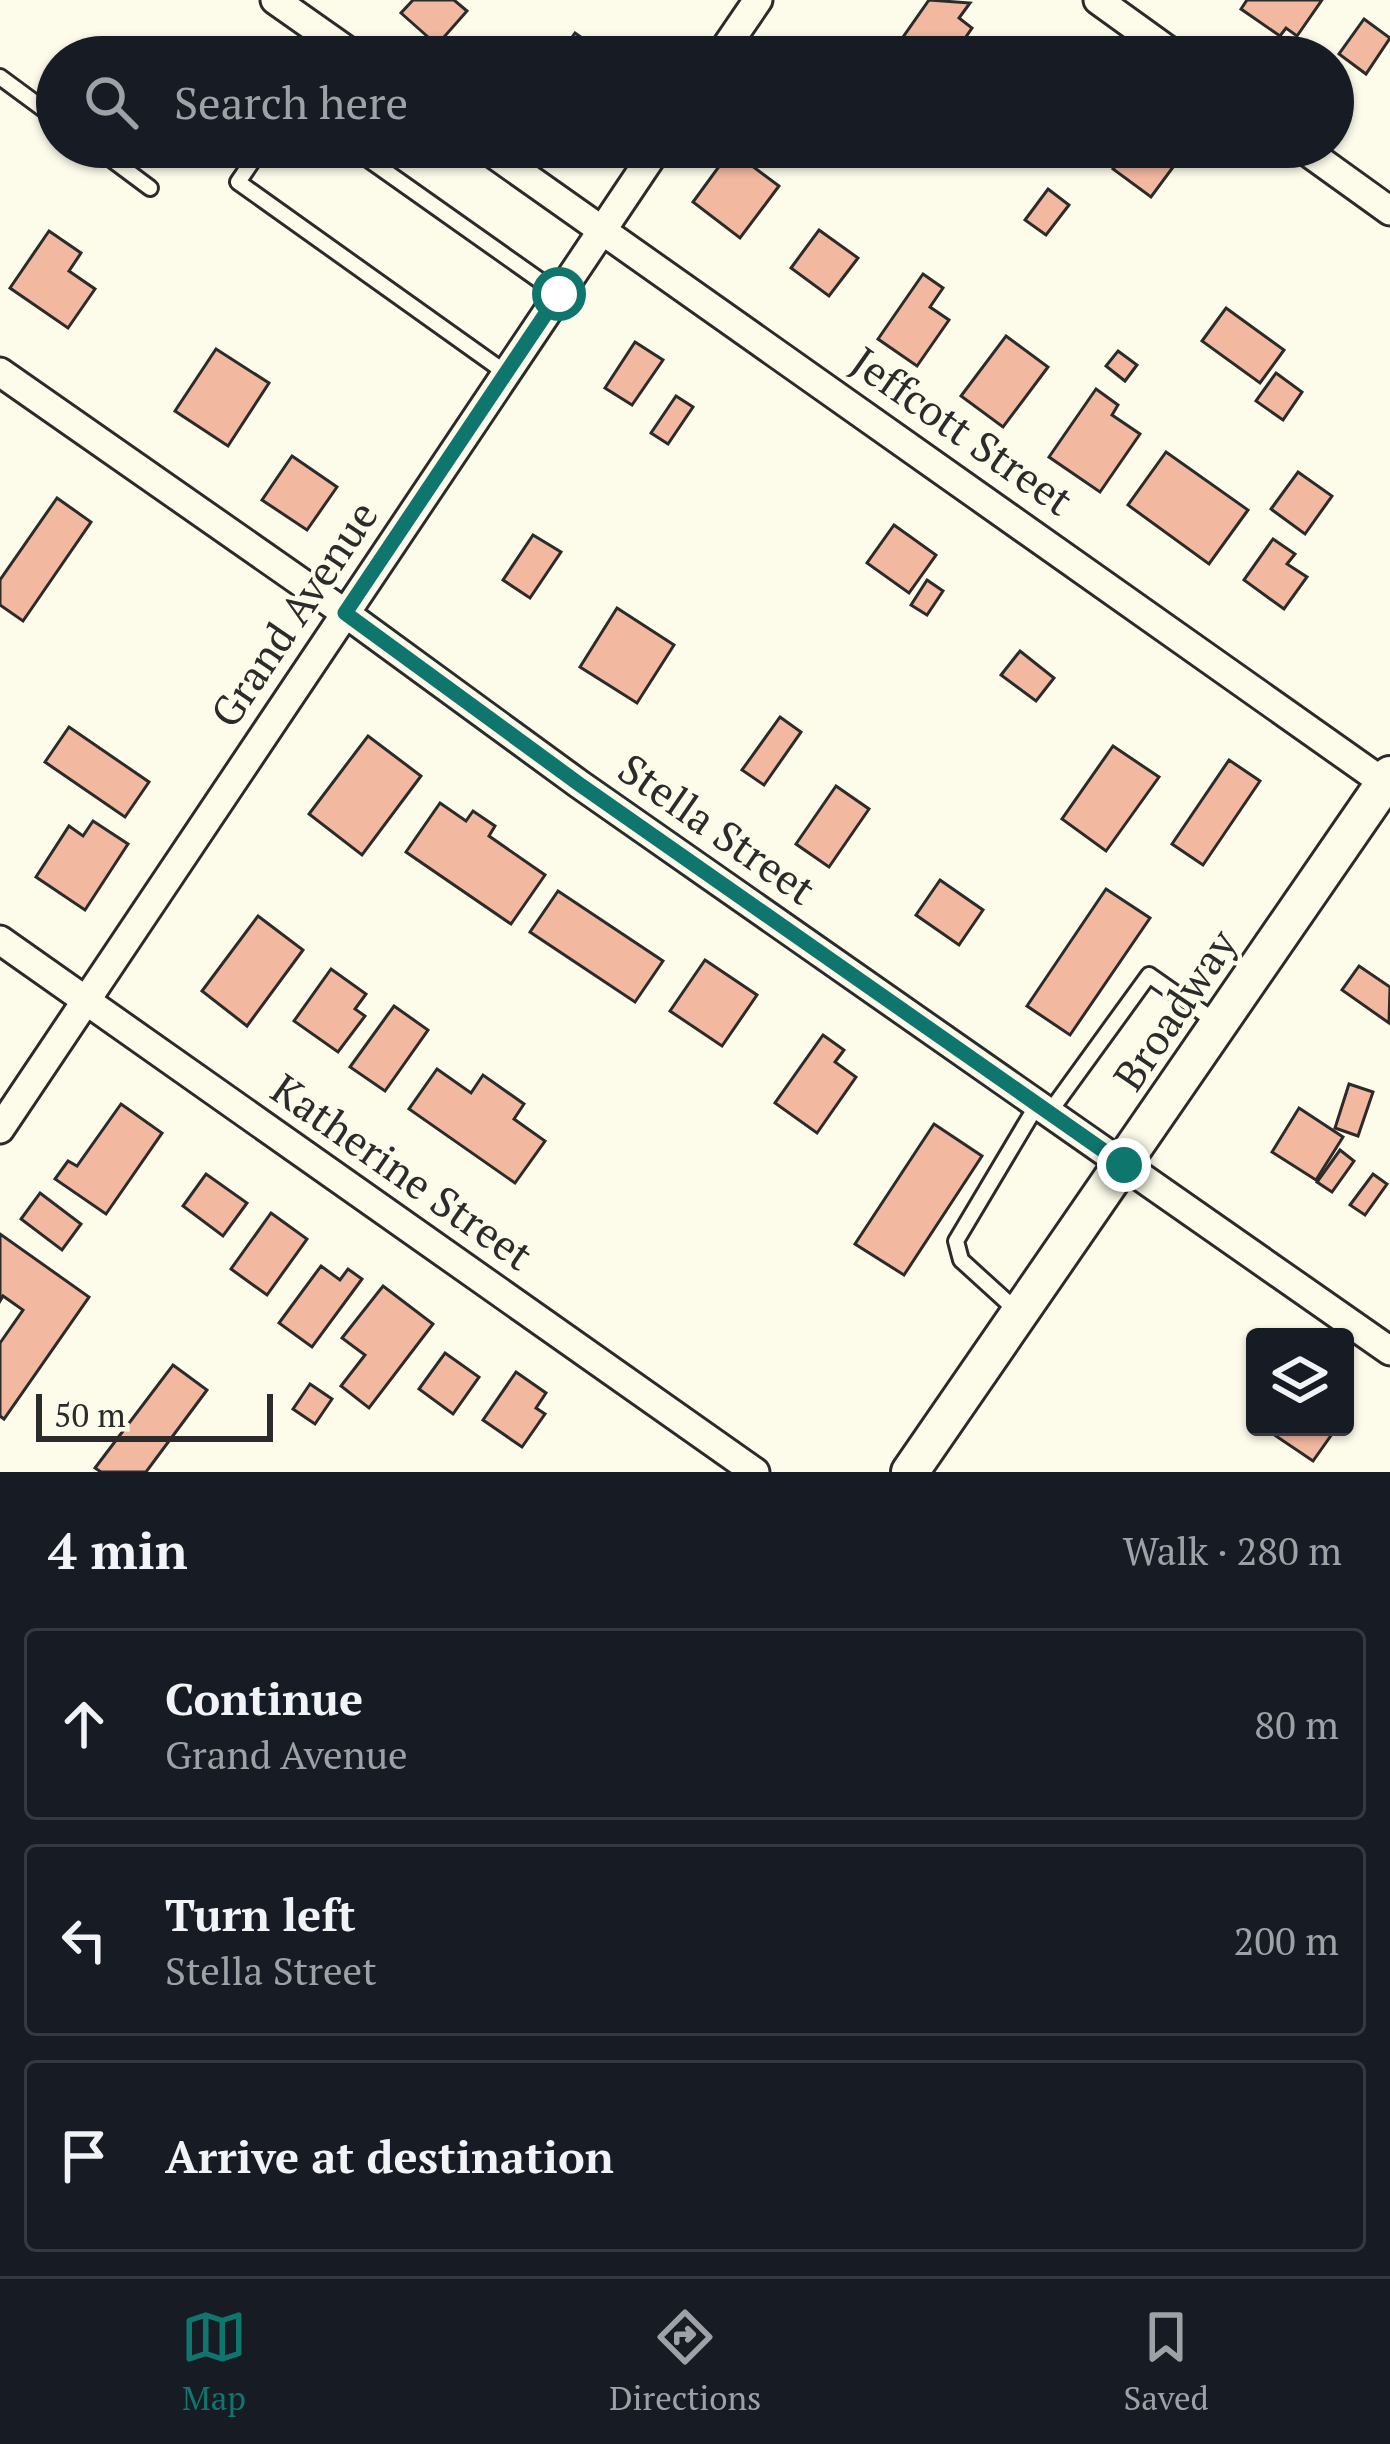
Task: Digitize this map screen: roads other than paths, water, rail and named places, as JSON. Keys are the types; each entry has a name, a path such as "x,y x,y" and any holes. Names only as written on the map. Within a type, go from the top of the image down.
{"street":[{"path":"274,0 326,36"},
{"path":"733,36 758,0"},
{"path":"1098,0 1148,36"},
{"name":"Jeffcott Street","path":"515,168 1388,781"},
{"name":"Grand Avenue","path":"0,1129 644,168"},
{"path":"1330,168 1390,211"},
{"name":"Stella Street","path":"0,372 1390,1351"},
{"name":"Broadway","path":"910,1472 1388,781"},
{"name":"Katherine Street","path":"0,940 755,1472"}],"lane":[{"path":"0,77 36,104"},
{"path":"124,168 151,188"},
{"path":"248,168 238,182 506,373"},
{"path":"381,168 559,294"},
{"path":"1020,1313 962,1260 956,1241 1043,1109 1149,974 1220,1024"}]}
